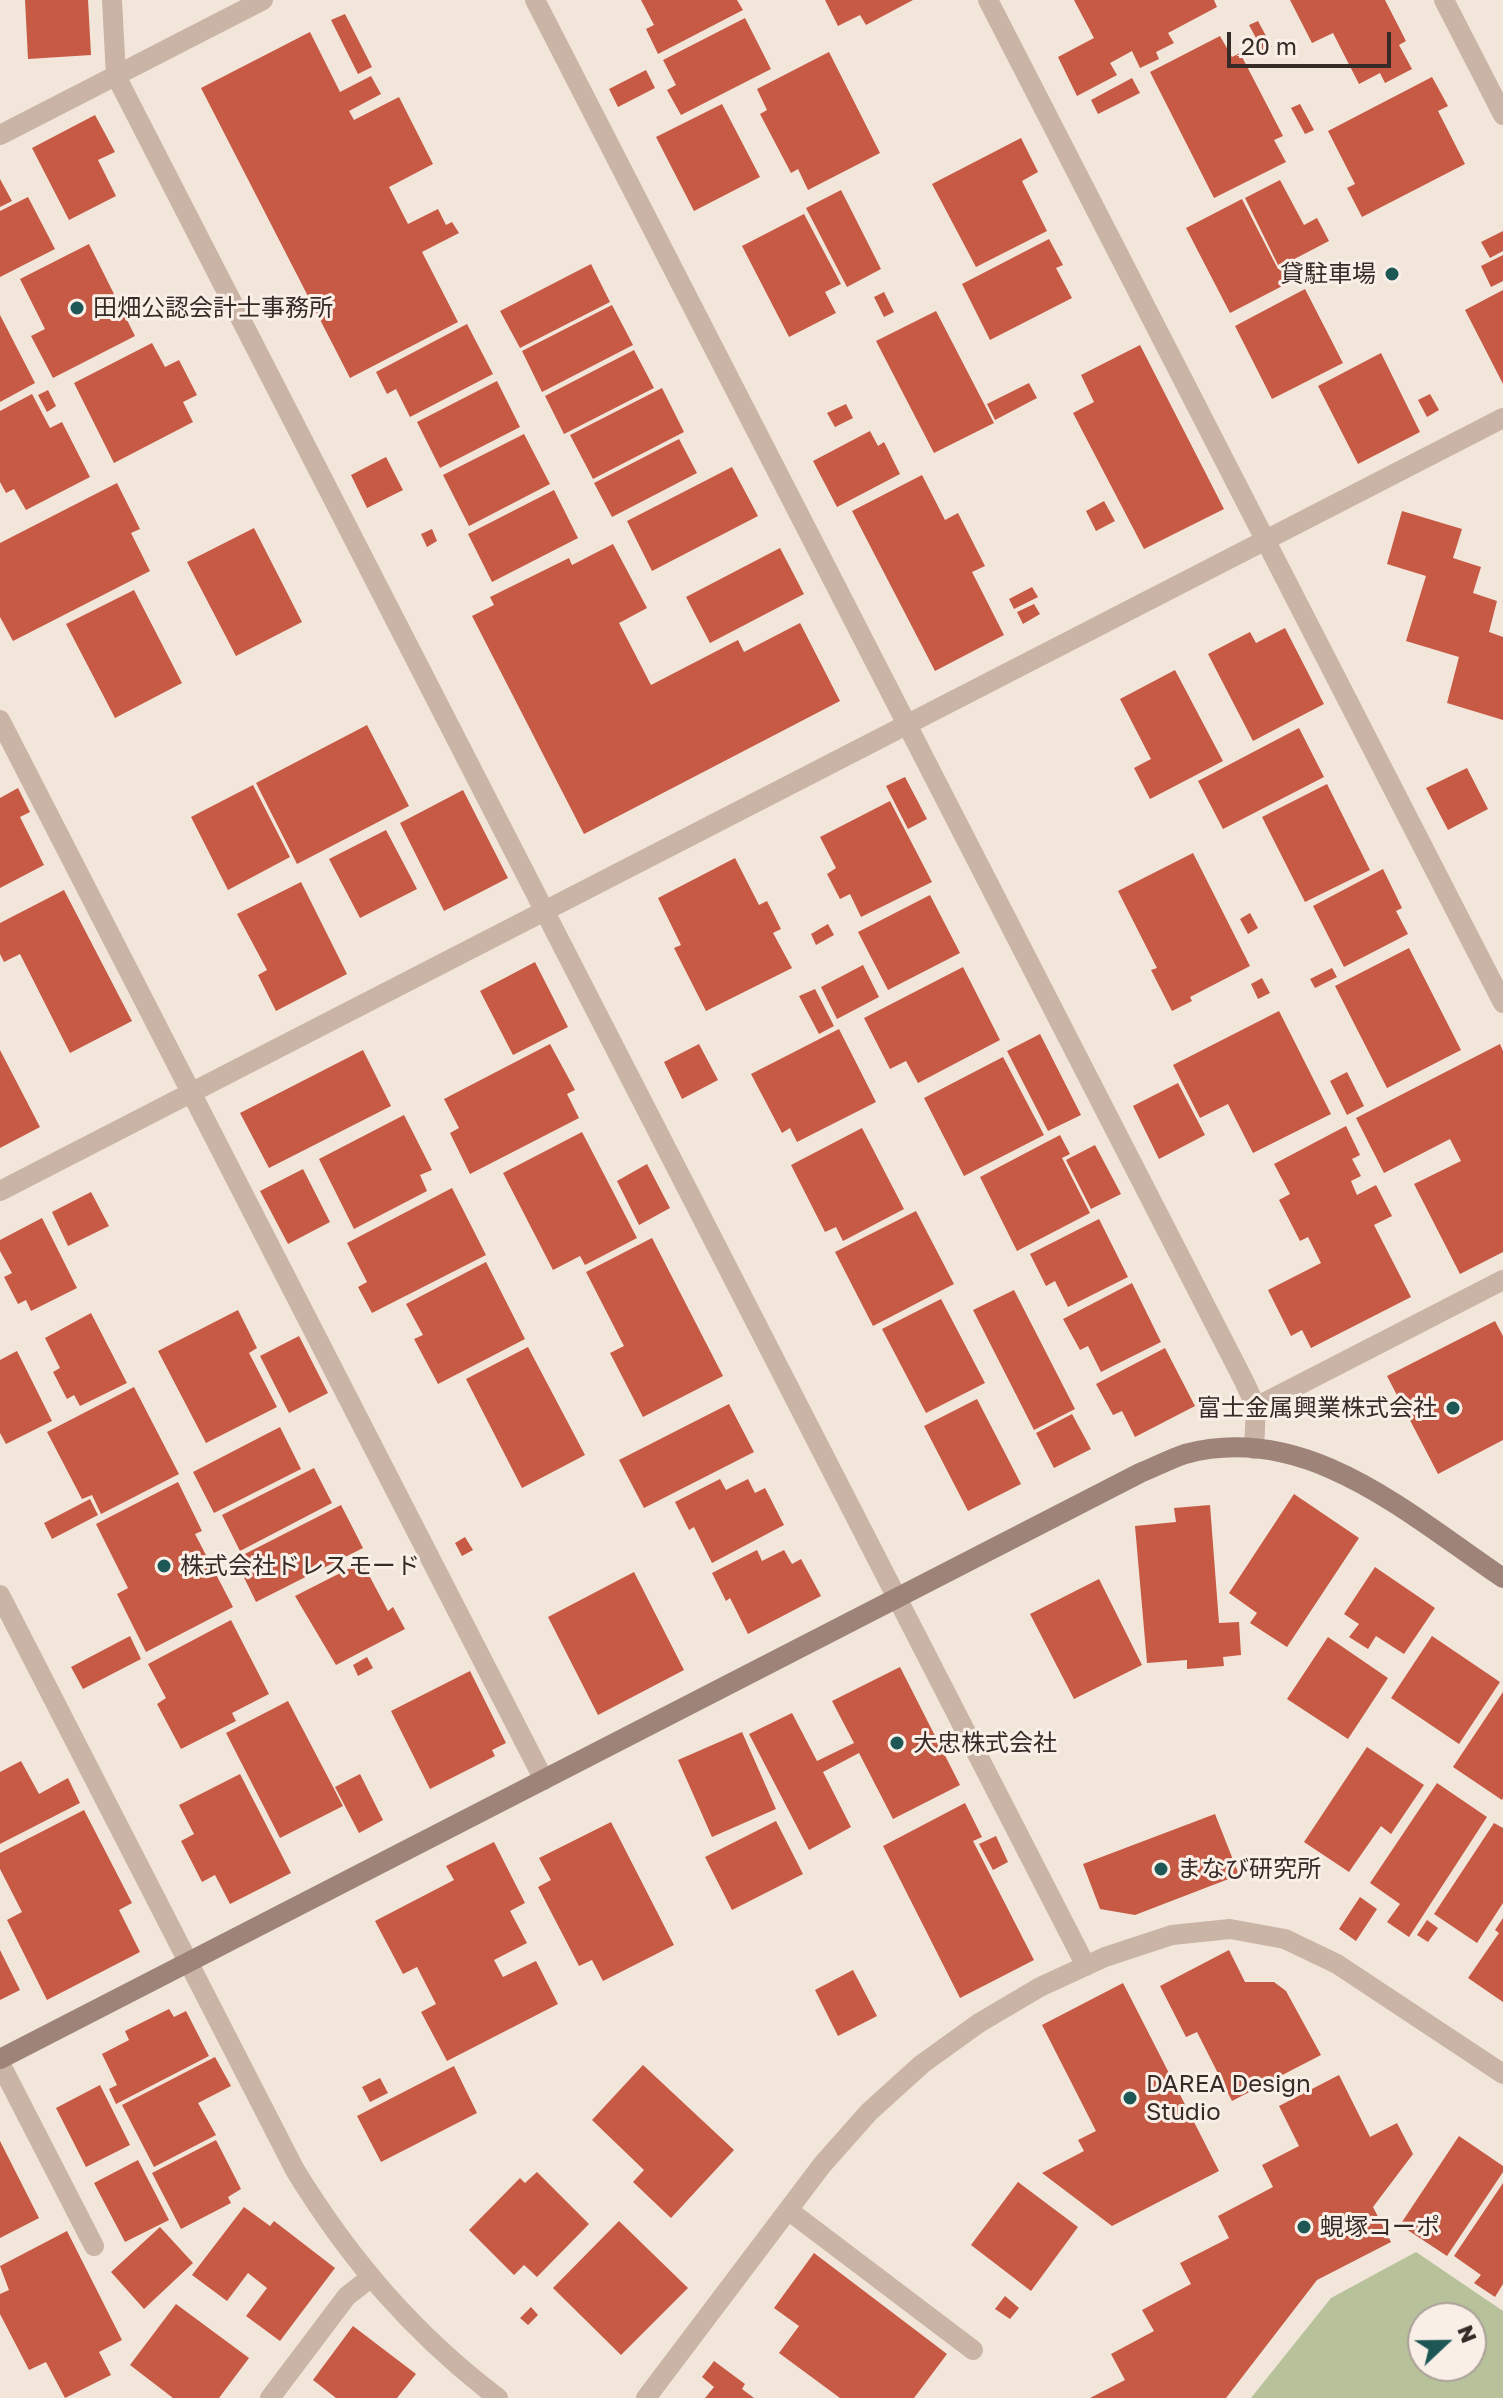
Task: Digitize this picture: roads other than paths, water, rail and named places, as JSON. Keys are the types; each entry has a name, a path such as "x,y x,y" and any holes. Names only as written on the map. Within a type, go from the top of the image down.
{"street":[{"path":"112,0 116,76 1086,1966"},
{"path":"0,135 263,0"},
{"path":"535,0 1256,1407 1254,1449"},
{"path":"988,0 1503,1003"},
{"path":"1444,0 1503,115"},
{"path":"0,1191 1503,418"},
{"path":"0,720 544,1780"},
{"path":"1256,1407 1503,1280"},
{"path":"94,2246 0,2061 1140,1473 1185,1454 1233,1447 1282,1451 1329,1465 1503,1578"},
{"path":"0,1595 295,2170 330,2228 369,2279 418,2331 498,2398"},
{"path":"646,2398 788,2210 869,2112 922,2064 979,2023 1040,1987 1086,1966 1172,1935 1230,1929 1285,1939 1337,1964 1503,2074"},
{"path":"788,2210 973,2350"},
{"path":"270,2398 347,2296 369,2279"}],"place":[{"name":"貸駐車場","path":"1392,274"},
{"name":"田畑公認会計士事務所","path":"77,308"},
{"name":"富士金属興業株式会社","path":"1453,1408"},
{"name":"株式会社ドレスモード","path":"164,1566"},
{"name":"大忠株式会社","path":"897,1743"},
{"name":"まなび研究所","path":"1161,1869"},
{"name":"DAREA Design Studio","path":"1130,2098"},
{"name":"蜆塚コーポ","path":"1304,2227"}]}
